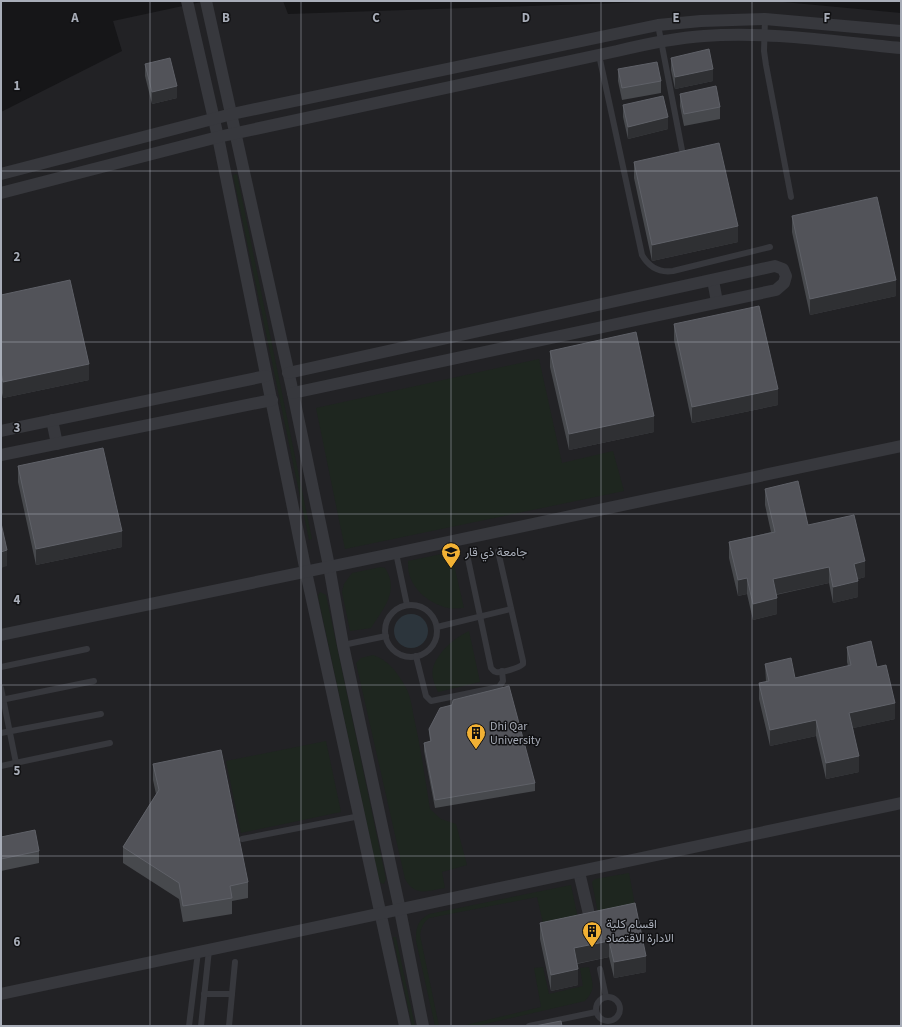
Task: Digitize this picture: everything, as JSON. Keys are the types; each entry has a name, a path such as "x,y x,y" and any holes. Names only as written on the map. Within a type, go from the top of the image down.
{"street":[{"path":"187,1 218,137 306,572 405,1026"},
{"path":"206,1 293,392 329,566 342,645 400,910 423,1026"},
{"path":"1,174 232,114 658,25 701,20 765,18 901,31"},
{"path":"1,192 218,137 599,55 661,40 705,36 764,35 901,48"},
{"path":"288,373 775,266 783,269 786,276 784,283 776,290 293,392"},
{"path":"713,280 717,302"},
{"path":"596,305 602,327"},
{"path":"490,329 497,349"},
{"path":"1,431 266,376"},
{"path":"1,455 272,400"},
{"path":"52,420 57,444"},
{"path":"1,635 329,566 396,554 901,446"},
{"path":"1,994 901,803"},
{"path":"579,872 591,923"}],"lane":[{"path":"765,18 764,35 766,65 791,197"},
{"path":"658,25 682,150"},
{"path":"599,55 642,255 649,265 660,271 673,271 770,247"},
{"path":"468,559 491,668 495,672 521,666 523,661 498,551"},
{"path":"396,554 407,605"},
{"path":"407,605 415,605 426,610 434,619 437,627 437,635 430,649 423,654 416,656 400,654 393,650 388,643 385,628 390,616 399,607 407,605"},
{"path":"437,627 511,609"},
{"path":"342,645 386,636"},
{"path":"1,667 87,648"},
{"path":"416,656 426,696 431,701 499,687 503,681 502,671"},
{"path":"2,700 94,681"},
{"path":"1,688 2,700 16,763"},
{"path":"1,733 101,714"},
{"path":"1,766 110,744"},
{"path":"242,839 360,816"},
{"path":"201,1026 204,994 204,951"},
{"path":"189,1026 204,951"},
{"path":"229,1026 235,962"},
{"path":"600,969 606,997"},
{"path":"204,994 232,994"},
{"path":"606,997 612,997 617,1000 620,1006 620,1011 613,1023 600,1017 596,1012 596,1005 600,1000 606,997"},
{"path":"529,1026 596,1012"}],"shaded area":[{"name":"جامعة ذي قار","path":"206,1 283,1 288,14 679,1 773,1 901,13 901,1026 1,1026 1,112 122,51 113,21"},
{"path":"237,174 312,539 309,540 233,175"},
{"path":"539,359 562,463 613,451 624,491 345,549 316,408"},
{"path":"451,552 464,608 448,608 429,600 414,586 409,572 408,561"},
{"path":"381,567 385,568 391,584 385,607 371,628 350,631 342,592 344,584 352,573"},
{"path":"320,592 326,595 386,879 384,884 379,880 318,596"},
{"path":"414,614 423,619 427,624 427,638 423,643 418,647 408,648 404,647 395,638 394,628 395,624 404,615"},
{"path":"469,631 480,682 438,692 433,675 435,662 447,646 458,637"},
{"path":"373,655 388,663 392,667 409,694 419,741 430,809 441,819 456,824 467,865 442,872 445,888 417,891 409,885 405,879 356,663 361,658"},
{"path":"326,741 341,812 241,833 226,761"},
{"path":"629,873 637,916 600,924 592,882 595,879"},
{"path":"571,885 580,928 546,936 537,897 429,918 427,920 421,930 420,935 439,1026 435,1026 416,941 416,932 422,919 429,914"},
{"path":"393,937 396,937 415,1026 412,1026"},
{"path":"543,967 549,994 583,986 580,968 589,967 593,985 589,996 585,1001 477,1026 462,1026 541,1007 534,968"}],"building":[{"path":"709,49 713,69 675,77 671,58"},
{"path":"170,58 177,86 152,92 145,64"},
{"path":"657,62 661,81 622,88 618,69"},
{"path":"716,86 720,107 684,114 680,94"},
{"path":"663,96 668,117 628,127 623,105"},
{"path":"719,143 738,226 652,245 634,162"},
{"path":"877,197 896,280 810,299 792,216"},
{"path":"70,280 89,364 3,382 1,372 1,295"},
{"path":"759,306 778,389 692,407 674,324"},
{"path":"636,332 654,416 569,434 550,351"},
{"path":"103,448 122,531 36,549 18,466"},
{"path":"798,481 808,525 854,515 865,561 854,564 858,581 833,587 829,567 773,579 777,598 753,604 747,578 738,580 729,542 775,532 765,489"},
{"path":"1,523 7,550 1,552"},
{"path":"871,641 877,667 886,665 895,703 849,713 859,756 826,763 816,720 770,730 759,683 769,681 765,664 791,658 795,678 851,665 847,647"},
{"name":"Dhi Qar University","path":"509,686 535,783 435,800 424,743 431,741 429,729 440,708 452,705 453,700"},
{"path":"221,750 248,882 230,886 232,898 183,906 179,883 123,847 159,790 153,764"},
{"path":"35,830 39,851 1,859 1,837"},
{"name":"اقسام كلية الادارة الاقتصاد","path":"635,903 646,956 614,962 609,941 574,948 578,969 551,975 540,923"},
{"path":"561,1021 562,1026 535,1026"}],"place":[{"name":"جامعة ذي قار","path":"451,569"},
{"name":"Dhi Qar University","path":"476,750"},
{"name":"اقسام كلية الادارة الاقتصاد","path":"592,948"}]}
